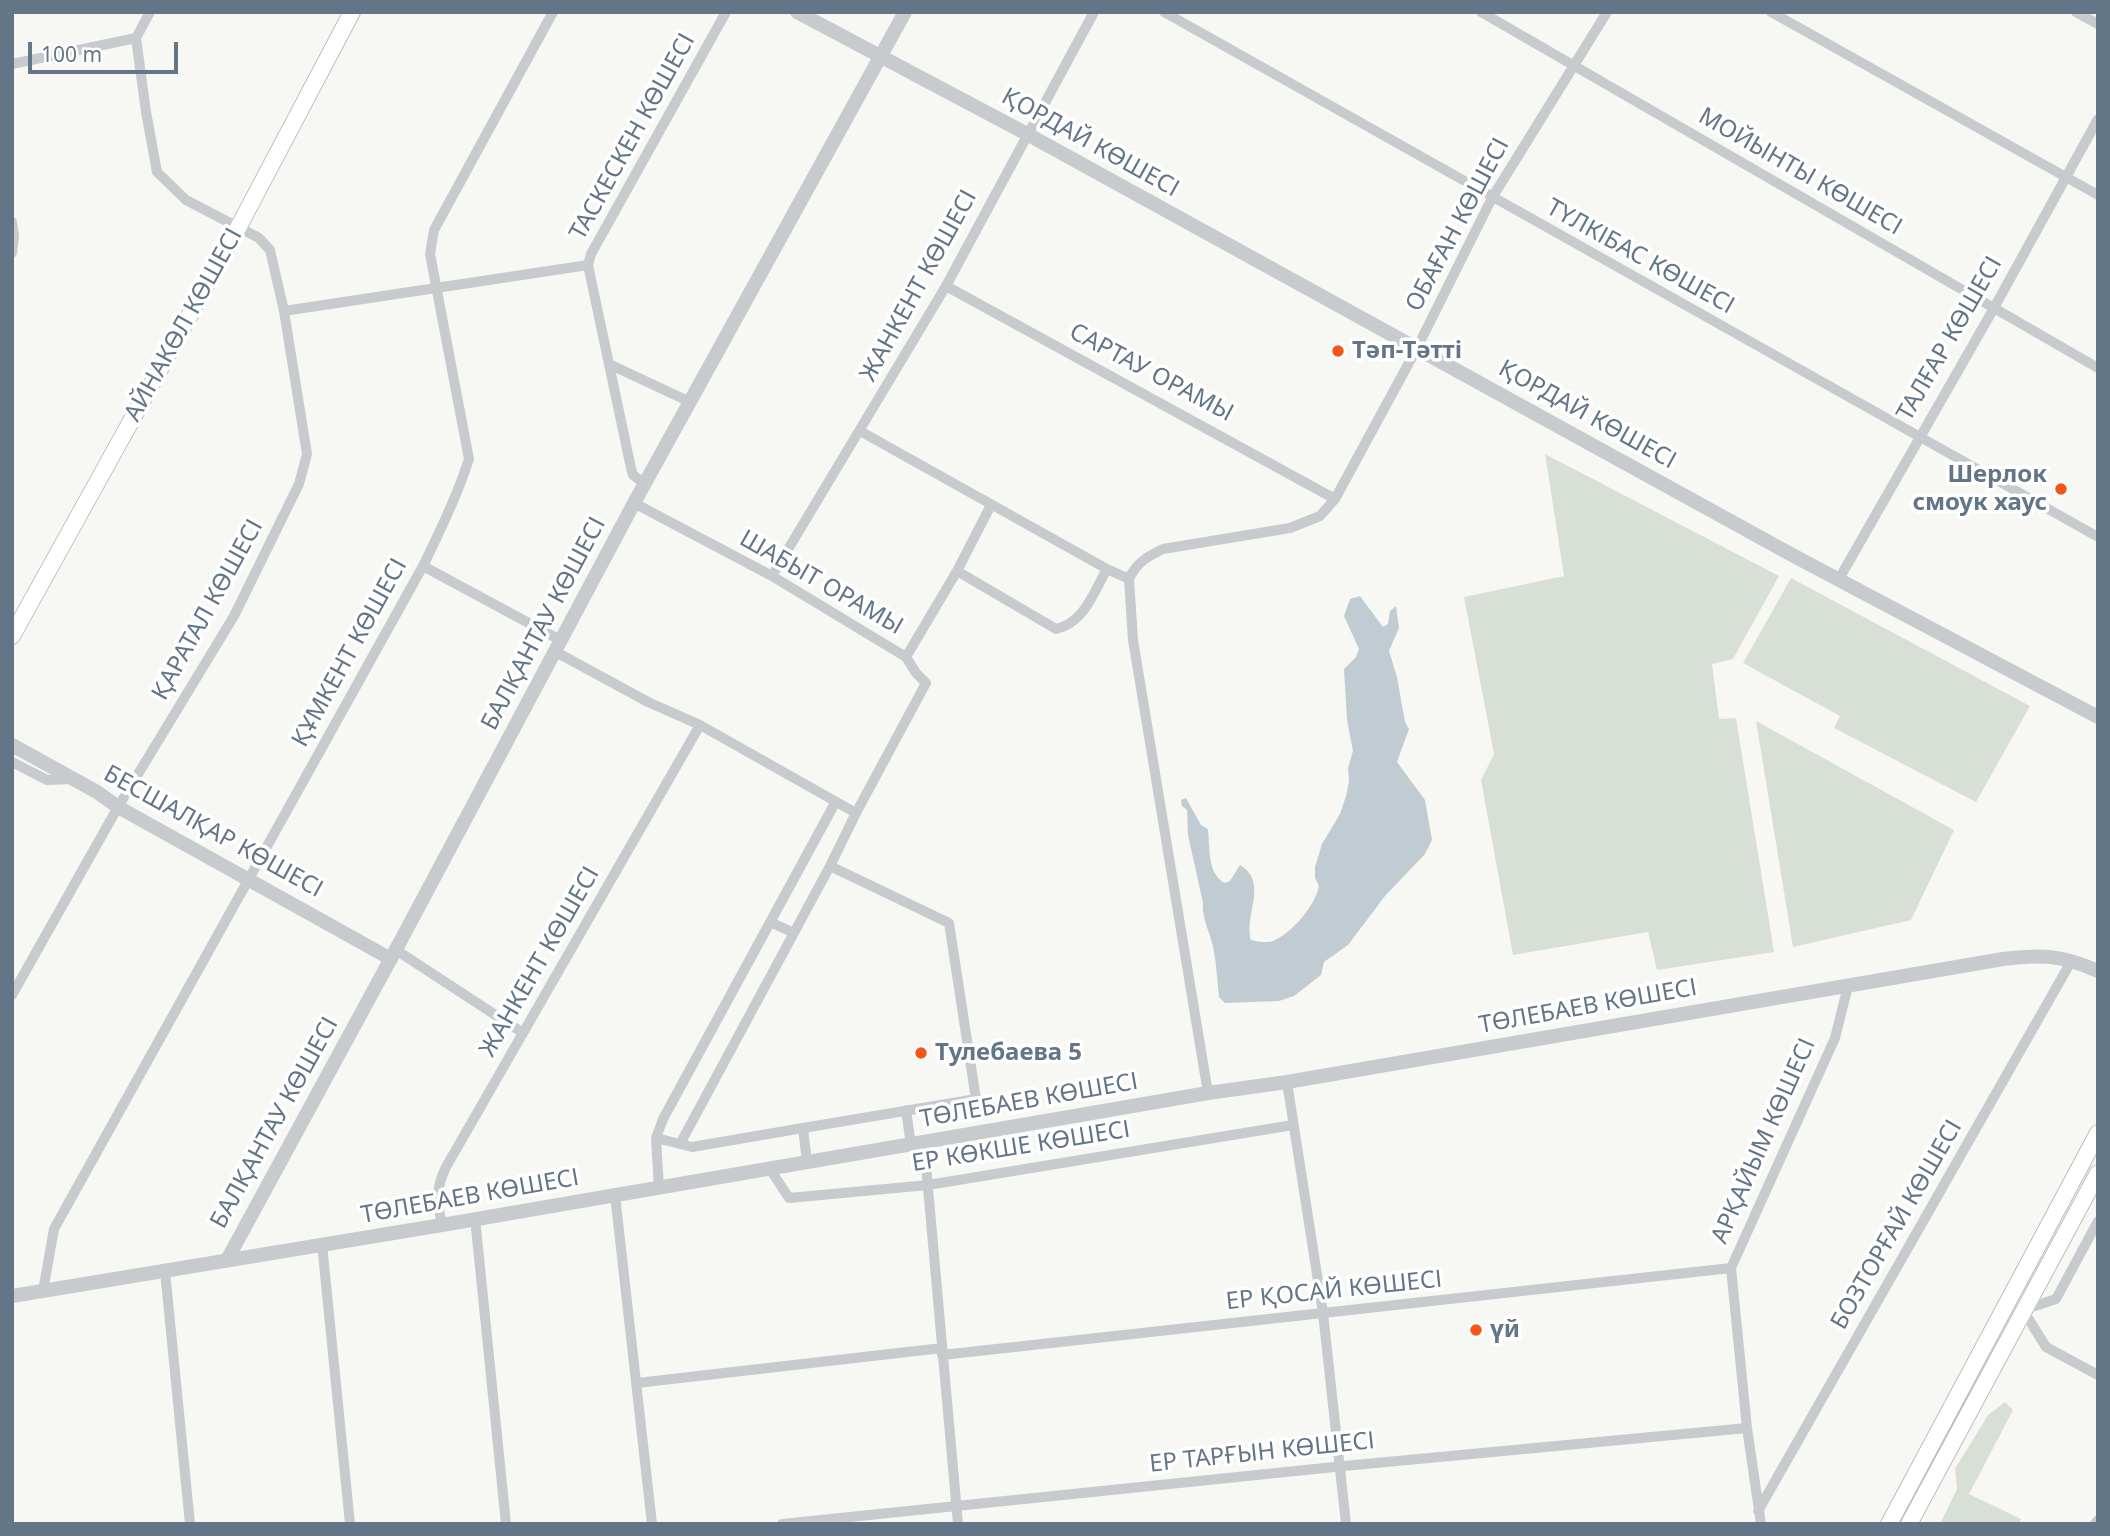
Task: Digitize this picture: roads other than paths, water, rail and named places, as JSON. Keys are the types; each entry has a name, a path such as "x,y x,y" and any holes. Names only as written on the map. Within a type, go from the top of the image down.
{"main road":[{"name":"АЙНАКӨЛ КӨШЕСІ","path":"12,636 238,228 352,12"},
{"path":"1889,1524 2098,1133"},
{"path":"1909,1524 2098,1173"}],"street":[{"path":"12,64 136,38 150,12"},
{"name":"ҚҰМКЕНТ КӨШЕСІ","path":"43,1291 54,1230 444,524 469,458 430,254 434,230 554,12"},
{"name":"ТАСКЕСКЕН КӨШЕСІ","path":"645,484 633,475 631,468 588,265 591,254 726,12"},
{"name":"ҚОРДАЙ КӨШЕСІ","path":"797,12 1027,134 1839,579 2098,717"},
{"name":"БАЛҚАНТАУ КӨШЕСІ","path":"227,1260 394,954 634,503 905,12"},
{"name":"ЖАНКЕНТ КӨШЕСІ","path":"772,576 946,286 1094,12"},
{"name":"ТҮЛКІБАС КӨШЕСІ","path":"1164,12 2098,537"},
{"name":"МОЙЫНТЫ КӨШЕСІ","path":"1481,12 2098,368"},
{"name":"ОБАҒАН КӨШЕСІ","path":"1335,499 1417,348 1492,198 1607,12"},
{"path":"1771,12 2098,195"},
{"path":"2076,12 2098,24"},
{"name":"ҚАРАТАЛ КӨШЕСІ","path":"12,995 118,807 234,616 299,484 307,454 284,311 270,250 259,238 186,200 157,172 136,38"},
{"name":"ТАЛҒАР КӨШЕСІ","path":"1839,579 1994,308 2098,119"},
{"path":"12,222 15,237 12,253"},
{"path":"284,311 588,265"},
{"name":"САРТАУ ОРАМЫ","path":"946,286 1335,499"},
{"path":"609,364 690,401"},
{"path":"860,431 1129,579"},
{"path":"1208,1093 1133,640 1129,579 1133,569 1145,557 1163,549 1290,528 1320,516 1335,499"},
{"name":"ШАБЫТ ОРАМЫ","path":"634,503 772,576 906,657 957,571 991,505"},
{"path":"422,566 648,702 700,725 856,814"},
{"path":"957,571 1056,629 1070,626 1080,616 1107,569"},
{"path":"680,1144 831,866 926,683 906,657"},
{"name":"ЖАНКЕНТ КӨШЕСІ","path":"442,1226 437,1200 438,1183 700,725"},
{"name":"БЕСШАЛҚАР КӨШЕСІ","path":"12,745 118,807 394,954"},
{"path":"12,762 47,780 74,779"},
{"path":"659,1188 656,1139 663,1119 835,803"},
{"path":"656,1139 692,1147 976,1099 949,923 831,866"},
{"path":"770,922 794,933"},
{"path":"394,954 523,1033"},
{"name":"ТӨЛЕБАЕВ КӨШЕСІ","path":"12,1296 442,1226 475,1218 2003,959 2037,955 2072,960 2098,971"},
{"name":"БОЗТОРҒАЙ КӨШЕСІ","path":"1758,1511 2072,960"},
{"name":"АРҚАЙЫМ КӨШЕСІ","path":"1760,1524 1747,1428 1731,1268 1835,1038 1848,986"},
{"path":"1287,1082 1323,1313 1346,1524"},
{"path":"906,1110 928,1185 958,1524"},
{"name":"ЕР КӨКШЕ КӨШЕСІ","path":"770,1169 789,1198 928,1185 1293,1125"},
{"path":"803,1128 807,1163"},
{"path":"615,1195 652,1524"},
{"path":"475,1218 506,1524"},
{"path":"2098,1221 2056,1299 2023,1310 2046,1347 2098,1375"},
{"path":"322,1244 350,1524"},
{"name":"ЕР ҚОСАЙ КӨШЕСІ","path":"636,1383 1323,1313 1731,1268"},
{"path":"165,1271 190,1524"},
{"name":"ЕР ТАРҒЫН КӨШЕСІ","path":"782,1524 1339,1466 1747,1428"}],"place":[{"name":"Тәп-Тәтті","path":"1338,351"},
{"name":"Шерлок смоук хаус","path":"2061,489"},
{"name":"Тулебаева 5","path":"921,1053"},
{"name":"үй","path":"1476,1330"}]}
